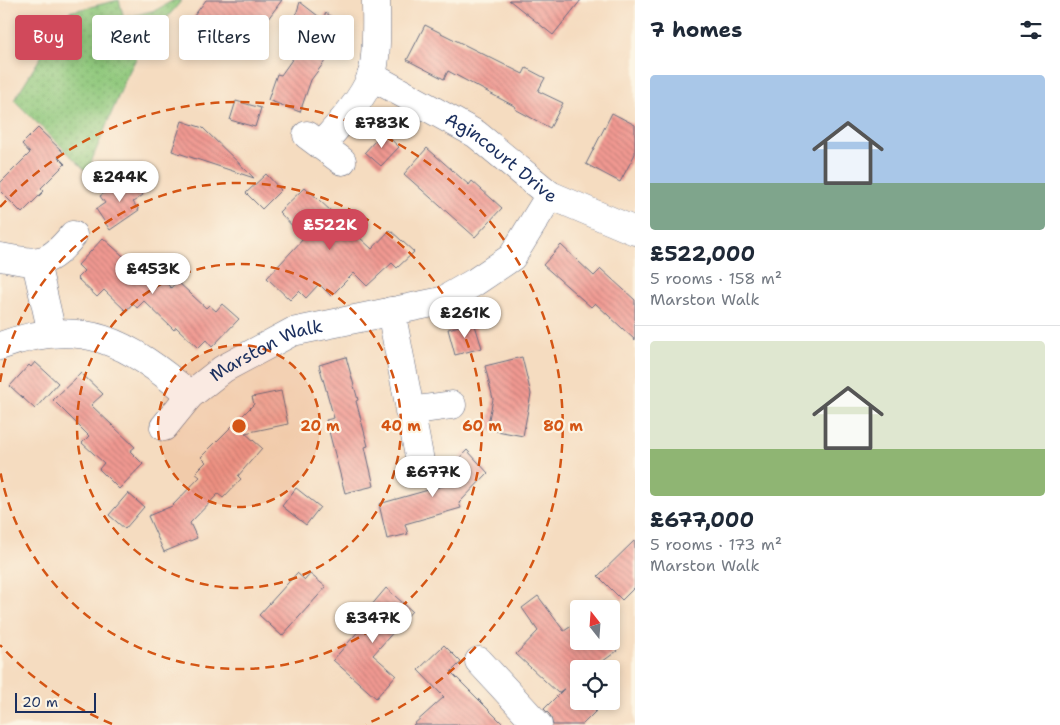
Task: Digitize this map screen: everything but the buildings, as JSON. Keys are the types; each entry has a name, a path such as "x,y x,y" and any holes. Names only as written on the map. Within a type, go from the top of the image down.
{"street":[{"path":"323,147 346,118 371,76 376,36 376,0"},
{"name":"Agincourt Drive","path":"371,76 476,134 550,195 635,232"},
{"name":"Marston Walk","path":"164,427 190,395 223,369 292,332 442,301 512,257 550,195"},
{"path":"0,257 36,263 57,254 73,235"},
{"path":"36,263 52,333"},
{"path":"391,311 420,461"},
{"path":"0,346 16,340 52,333 83,334 122,345 154,364 190,395"},
{"path":"409,411 452,405"},
{"path":"479,662 538,725"}],"green space":[{"path":"119,0 123,15 92,15 92,60 135,60 87,172 14,100 39,60 82,60 82,15 67,15 69,12"},
{"path":"174,0 182,0 169,15 136,15 156,10"}]}
